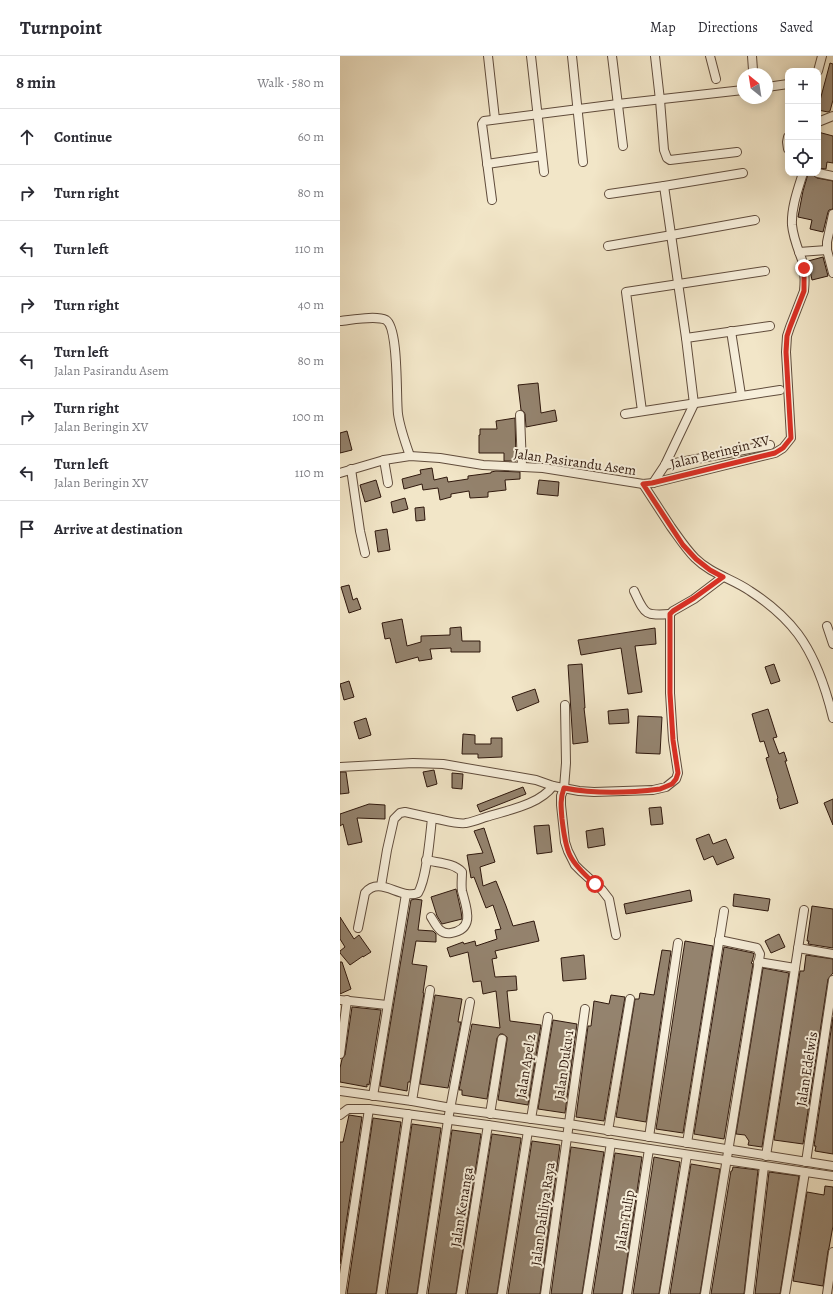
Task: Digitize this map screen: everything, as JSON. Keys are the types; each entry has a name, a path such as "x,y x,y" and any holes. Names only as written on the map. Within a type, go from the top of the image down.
{"street":[{"path":"488,56 495,119"},
{"path":"531,56 544,172"},
{"path":"572,56 583,162"},
{"path":"612,56 623,146"},
{"path":"655,56 664,150 668,159 737,152"},
{"path":"710,56 716,79"},
{"path":"752,56 753,68"},
{"path":"819,68 822,56"},
{"path":"773,86 785,84"},
{"path":"492,200 482,124 484,121 737,91"},
{"path":"821,121 833,116"},
{"path":"487,164 542,156"},
{"path":"609,194 743,172"},
{"path":"821,174 833,176"},
{"name":"Jalan Beringin XV","path":"643,484 775,453 783,448 791,438 786,352 787,336 804,291 804,268 792,225 792,213 801,176"},
{"path":"652,483 665,465 694,404 679,284 664,186"},
{"path":"833,214 827,237 827,250 833,273"},
{"path":"608,246 755,220"},
{"path":"799,252 827,250"},
{"path":"642,411 625,293 765,271"},
{"path":"340,321 365,318 386,320 390,324 395,348 398,413 400,425 410,456"},
{"path":"686,338 770,326"},
{"path":"731,331 741,396"},
{"path":"625,414 780,390"},
{"path":"520,415 522,466"},
{"path":"665,465 770,445"},
{"name":"Jalan Pasirandu Asem","path":"340,473 384,460 410,456 440,458 483,465 522,466 580,473 643,484 683,545 696,559 710,570 751,591 785,619 799,635 814,663 833,718"},
{"path":"384,460 388,483"},
{"path":"351,469 360,531 365,553"},
{"path":"634,591 643,609 648,614 670,614 723,577"},
{"path":"340,767 430,763 536,780 553,786 579,791 594,792 653,790 666,787 676,779 678,773 673,740 670,693 670,614"},
{"path":"827,626 833,644"},
{"path":"565,705 566,742 564,788 561,796 565,842 568,851 580,871 602,890 609,900 616,935"},
{"path":"381,886 394,819 400,813 405,812 466,823 514,810 540,798 550,791 553,786"},
{"path":"358,928 365,894 374,886 381,886 406,894 418,893 422,883 432,818"},
{"path":"426,860 450,865 459,868 462,872 462,889 468,918 466,925 452,933 447,934 439,930 431,917"},
{"path":"373,1096 406,894"},
{"path":"766,1156 804,910"},
{"path":"687,1143 724,911"},
{"path":"705,1294 727,1149 760,954 758,948 719,940"},
{"path":"649,1137 678,944"},
{"path":"798,948 833,954"},
{"path":"758,962 795,968"},
{"name":"Jalan Edelwis","path":"806,1162 833,980"},
{"path":"412,1101 430,990"},
{"path":"608,1131 630,999"},
{"path":"340,1054 344,1000 387,1005"},
{"path":"422,1294 448,1120 470,1002"},
{"name":"Jalan Duku 1","path":"567,1137 585,1009"},
{"name":"Jalan Apel 2","path":"531,1119 548,1017"},
{"path":"490,1114 502,1039"},
{"path":"340,1091 490,1114 569,1124 833,1166"},
{"path":"341,1294 370,1108"},
{"path":"340,1115 348,1109 370,1108 833,1176"},
{"path":"381,1294 408,1114"},
{"name":"Jalan Kenanga","path":"461,1294 488,1125"},
{"path":"502,1294 528,1132"},
{"name":"Jalan Dahliya Raya","path":"545,1294 567,1137"},
{"path":"587,1294 611,1143"},
{"name":"Jalan Tulip","path":"627,1294 649,1149"},
{"path":"664,1294 687,1155"},
{"path":"749,1294 764,1166"},
{"path":"785,1294 805,1172"},
{"path":"827,1294 833,1252"}],"building":[{"path":"830,63 833,64 833,100 830,111 821,111 821,97"},
{"path":"821,133 833,136 833,163 827,162 826,169 821,168"},
{"path":"807,176 814,176 817,178 833,181 833,209 829,210 828,212 823,232 810,229 812,220 798,217"},
{"path":"823,257 828,276 812,280 808,261"},
{"path":"538,383 541,413 555,410 557,421 526,427 525,414 521,410 518,385"},
{"path":"515,418 516,461 504,461 504,453 479,453 480,429 497,429 496,421"},
{"path":"347,431 352,450 340,453 340,433"},
{"path":"432,468 434,480 447,477 448,482 468,479 468,476 496,471 520,472 520,479 505,480 506,490 488,492 488,497 470,498 469,491 451,494 451,497 440,500 438,488 423,490 422,484 404,489 402,479 421,474 420,470"},
{"path":"376,480 381,497 365,502 360,485"},
{"path":"539,480 559,482 558,496 537,494"},
{"path":"405,498 408,509 393,513 391,502"},
{"path":"424,507 425,520 416,521 415,508"},
{"path":"387,529 390,550 378,552 375,531"},
{"path":"349,585 353,600 357,598 361,609 349,613 341,587"},
{"path":"402,619 407,646 421,642 421,636 450,635 450,628 461,627 462,641 480,641 480,652 451,652 451,648 430,649 432,659 419,661 418,657 396,663 390,638 385,639 382,623"},
{"path":"655,628 656,644 635,646 642,692 628,694 621,648 581,655 578,640"},
{"path":"582,664 584,708 588,742 573,744 568,665"},
{"path":"774,664 780,681 771,684 765,667"},
{"path":"349,681 354,697 344,700 340,684"},
{"path":"535,689 539,702 517,711 512,697"},
{"path":"628,709 629,723 609,724 608,711"},
{"path":"768,709 777,737 773,738 779,754 784,752 787,761 785,761 798,803 780,809 766,758 769,757 764,741 760,742 752,714"},
{"path":"638,716 662,717 660,754 636,753"},
{"path":"366,718 371,735 359,739 354,722"},
{"path":"463,734 475,735 475,744 491,744 491,738 502,738 502,757 478,758 478,754 462,754"},
{"path":"434,770 437,784 427,787 423,772"},
{"path":"340,772 346,772 349,793 340,794"},
{"path":"452,773 463,774 462,789 452,788"},
{"path":"523,787 526,794 480,812 477,805"},
{"path":"833,799 833,825 824,803"},
{"path":"369,804 385,805 385,819 357,818 362,842 348,845 343,824 340,826 340,814"},
{"path":"661,807 663,824 651,825 649,808"},
{"path":"549,825 552,852 537,854 534,826"},
{"path":"484,828 495,862 480,867 483,886 496,881 513,926 534,921 539,941 495,951 497,958 492,959 495,977 516,976 517,990 507,991 510,1021 541,1025 528,1105 498,1100 507,1040 507,1037 503,1034 500,1034 497,1038 487,1099 462,1095 462,1090 459,1090 472,1024 500,1028 496,991 483,994 481,981 473,982 468,952 450,957 447,948 463,942 464,944 475,941 476,946 497,939 495,930 501,929 493,905 486,908 474,877 471,878 467,855 483,853 474,831"},
{"path":"603,828 605,845 588,848 586,831"},
{"path":"709,834 713,844 726,839 734,858 717,865 713,856 704,860 696,839"},
{"path":"456,889 462,919 442,924 437,916 431,897"},
{"path":"690,890 692,901 626,914 624,904"},
{"path":"734,894 770,899 768,911 733,906"},
{"path":"411,900 422,900 418,930 433,931 436,934 436,942 416,941 412,964 427,966 410,1082 408,1082 407,1091 380,1086"},
{"path":"812,906 833,909 833,948 808,944 809,941 807,941"},
{"path":"340,917 354,939 359,935 371,952 350,965 340,953 340,951 345,947 340,939"},
{"path":"779,934 785,947 771,953 765,941"},
{"path":"685,941 713,946 683,1133 656,1129"},
{"path":"724,947 754,954 751,963 753,964 724,1139 694,1134"},
{"path":"662,950 671,951 646,1122 616,1117 635,999 639,999 640,993 654,995"},
{"path":"584,955 586,979 563,981 561,958"},
{"path":"806,955 833,959 833,973 828,979 803,1144 774,1140 800,971 804,971"},
{"path":"340,962 342,962 351,989 340,994"},
{"path":"763,968 789,973 762,1147 748,1145 749,1141 745,1135 736,1134"},
{"path":"435,995 462,999 458,1022 461,1022 448,1088 420,1084"},
{"path":"611,995 625,997 604,1121 576,1117 588,1026 591,1026 594,1001 609,1004"},
{"path":"352,1007 381,1010 369,1085 367,1084 367,1087 340,1082 340,1068 342,1059 345,1055"},
{"path":"833,1017 833,1154 815,1151 816,1146 814,1146"},
{"path":"553,1020 577,1024 565,1113 538,1109"},
{"path":"349,1115 362,1117 340,1264 340,1142 343,1142"},
{"path":"373,1118 401,1122 376,1294 347,1294"},
{"path":"412,1124 441,1128 417,1294 387,1294"},
{"path":"452,1130 481,1134 456,1294 428,1294"},
{"path":"492,1134 521,1138 497,1294 467,1294"},
{"path":"532,1141 560,1145 540,1294 508,1294"},
{"path":"571,1147 604,1152 582,1294 551,1294"},
{"path":"615,1153 642,1157 622,1294 593,1294"},
{"path":"654,1157 680,1162 659,1294 633,1294"},
{"path":"691,1164 720,1169 700,1294 670,1294"},
{"path":"733,1167 758,1170 744,1294 711,1294 731,1171"},
{"path":"769,1172 799,1176 780,1294 755,1294"},
{"path":"825,1186 833,1187 833,1226 823,1286 793,1281 807,1192 824,1195"}],"route":[{"path":"595,884 575,865 565,842 561,805 561,796 564,788 594,792 653,790 666,787 672,784 676,779 678,773 673,740 670,693 670,614 723,577 710,570 696,559 683,545 643,484 775,453 783,448 791,438 786,352 787,336 804,291 804,268"}]}
